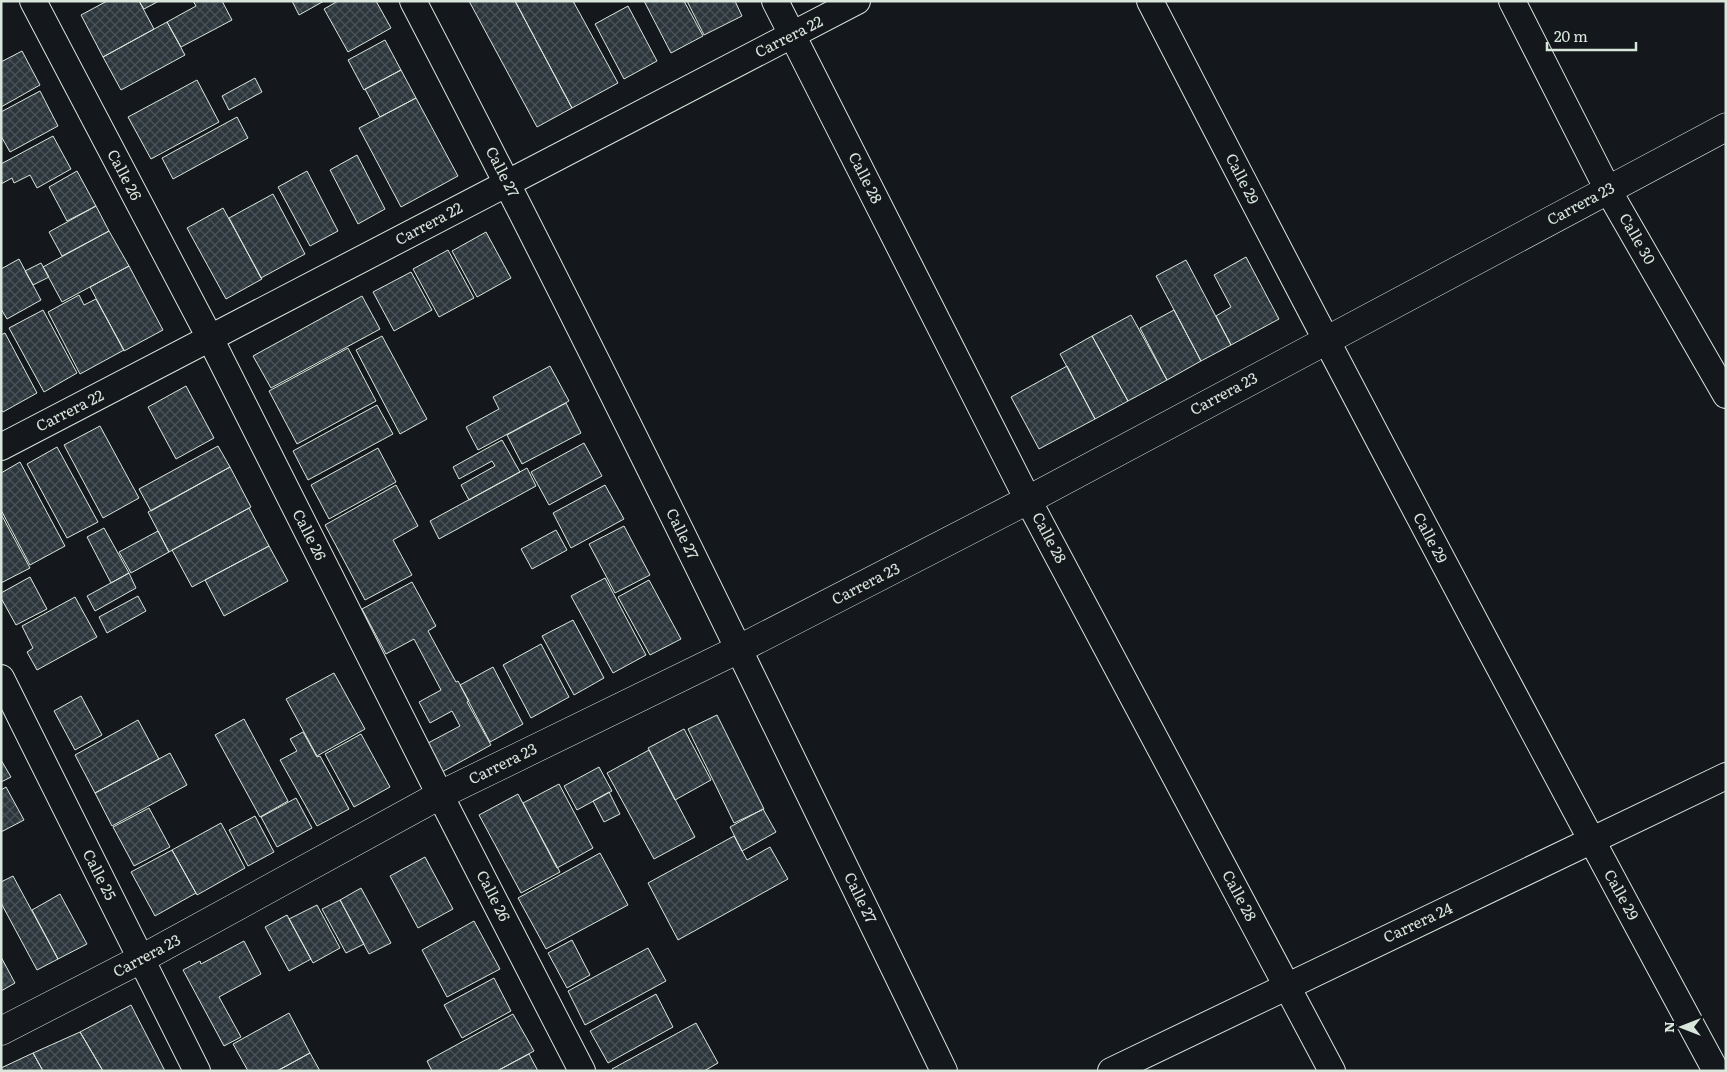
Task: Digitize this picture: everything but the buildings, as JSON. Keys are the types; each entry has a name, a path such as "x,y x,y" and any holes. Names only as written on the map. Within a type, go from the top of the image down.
{"street":[{"name":"Calle 26","path":"33,1 210,338 440,795 582,1071"},
{"name":"Calle 27","path":"413,1 508,183 739,649 944,1071"},
{"name":"Calle 28","path":"775,1 1028,500 1332,1071"},
{"name":"Carrera 22","path":"1,446 857,1"},
{"name":"Calle 29","path":"1150,1 1325,340 1716,1071"},
{"name":"Calle 30","path":"1512,1 1608,190 1726,395"},
{"name":"Carrera 23","path":"1,1031 141,959 440,795 739,649 1028,500 1726,127"},
{"name":"Calle 25","path":"1,678 197,1071"},
{"name":"Carrera 24","path":"1111,1071 1726,776"}]}
